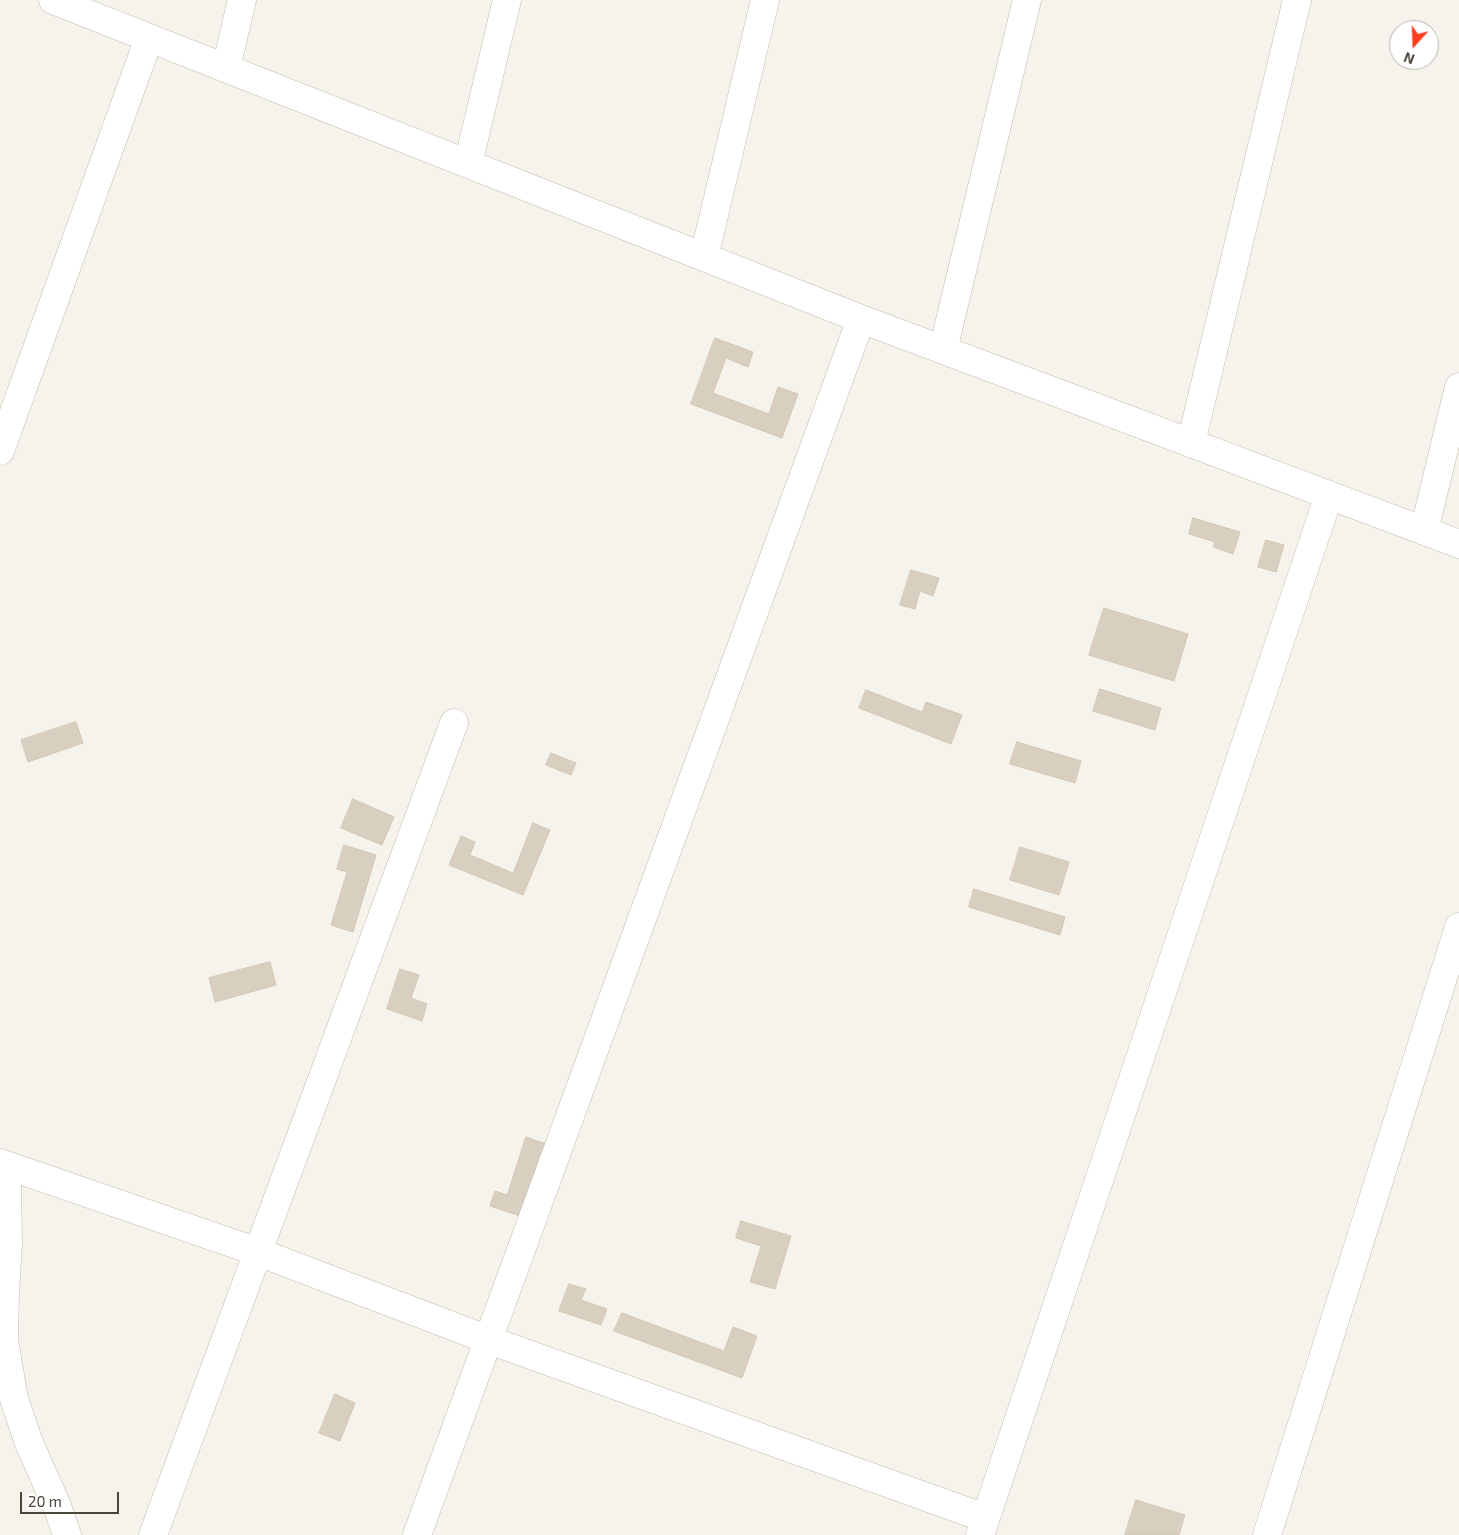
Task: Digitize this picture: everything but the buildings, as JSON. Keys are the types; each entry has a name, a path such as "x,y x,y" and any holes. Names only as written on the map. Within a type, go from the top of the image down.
{"street":[{"path":"53,0 861,319 1459,544"},
{"path":"226,68 242,0"},
{"path":"468,164 507,0"},
{"path":"704,257 765,0"},
{"path":"943,350 1027,0"},
{"path":"1191,443 1297,0"},
{"path":"0,451 149,38"},
{"path":"417,1535 861,319"},
{"path":"1424,531 1459,387"},
{"path":"0,1163 258,1252 983,1527 1328,495"},
{"path":"153,1535 454,724"},
{"path":"1267,1535 1459,927"},
{"path":"0,1163 7,1182 8,1243 4,1293 4,1340 14,1400 57,1506 66,1535"}]}
